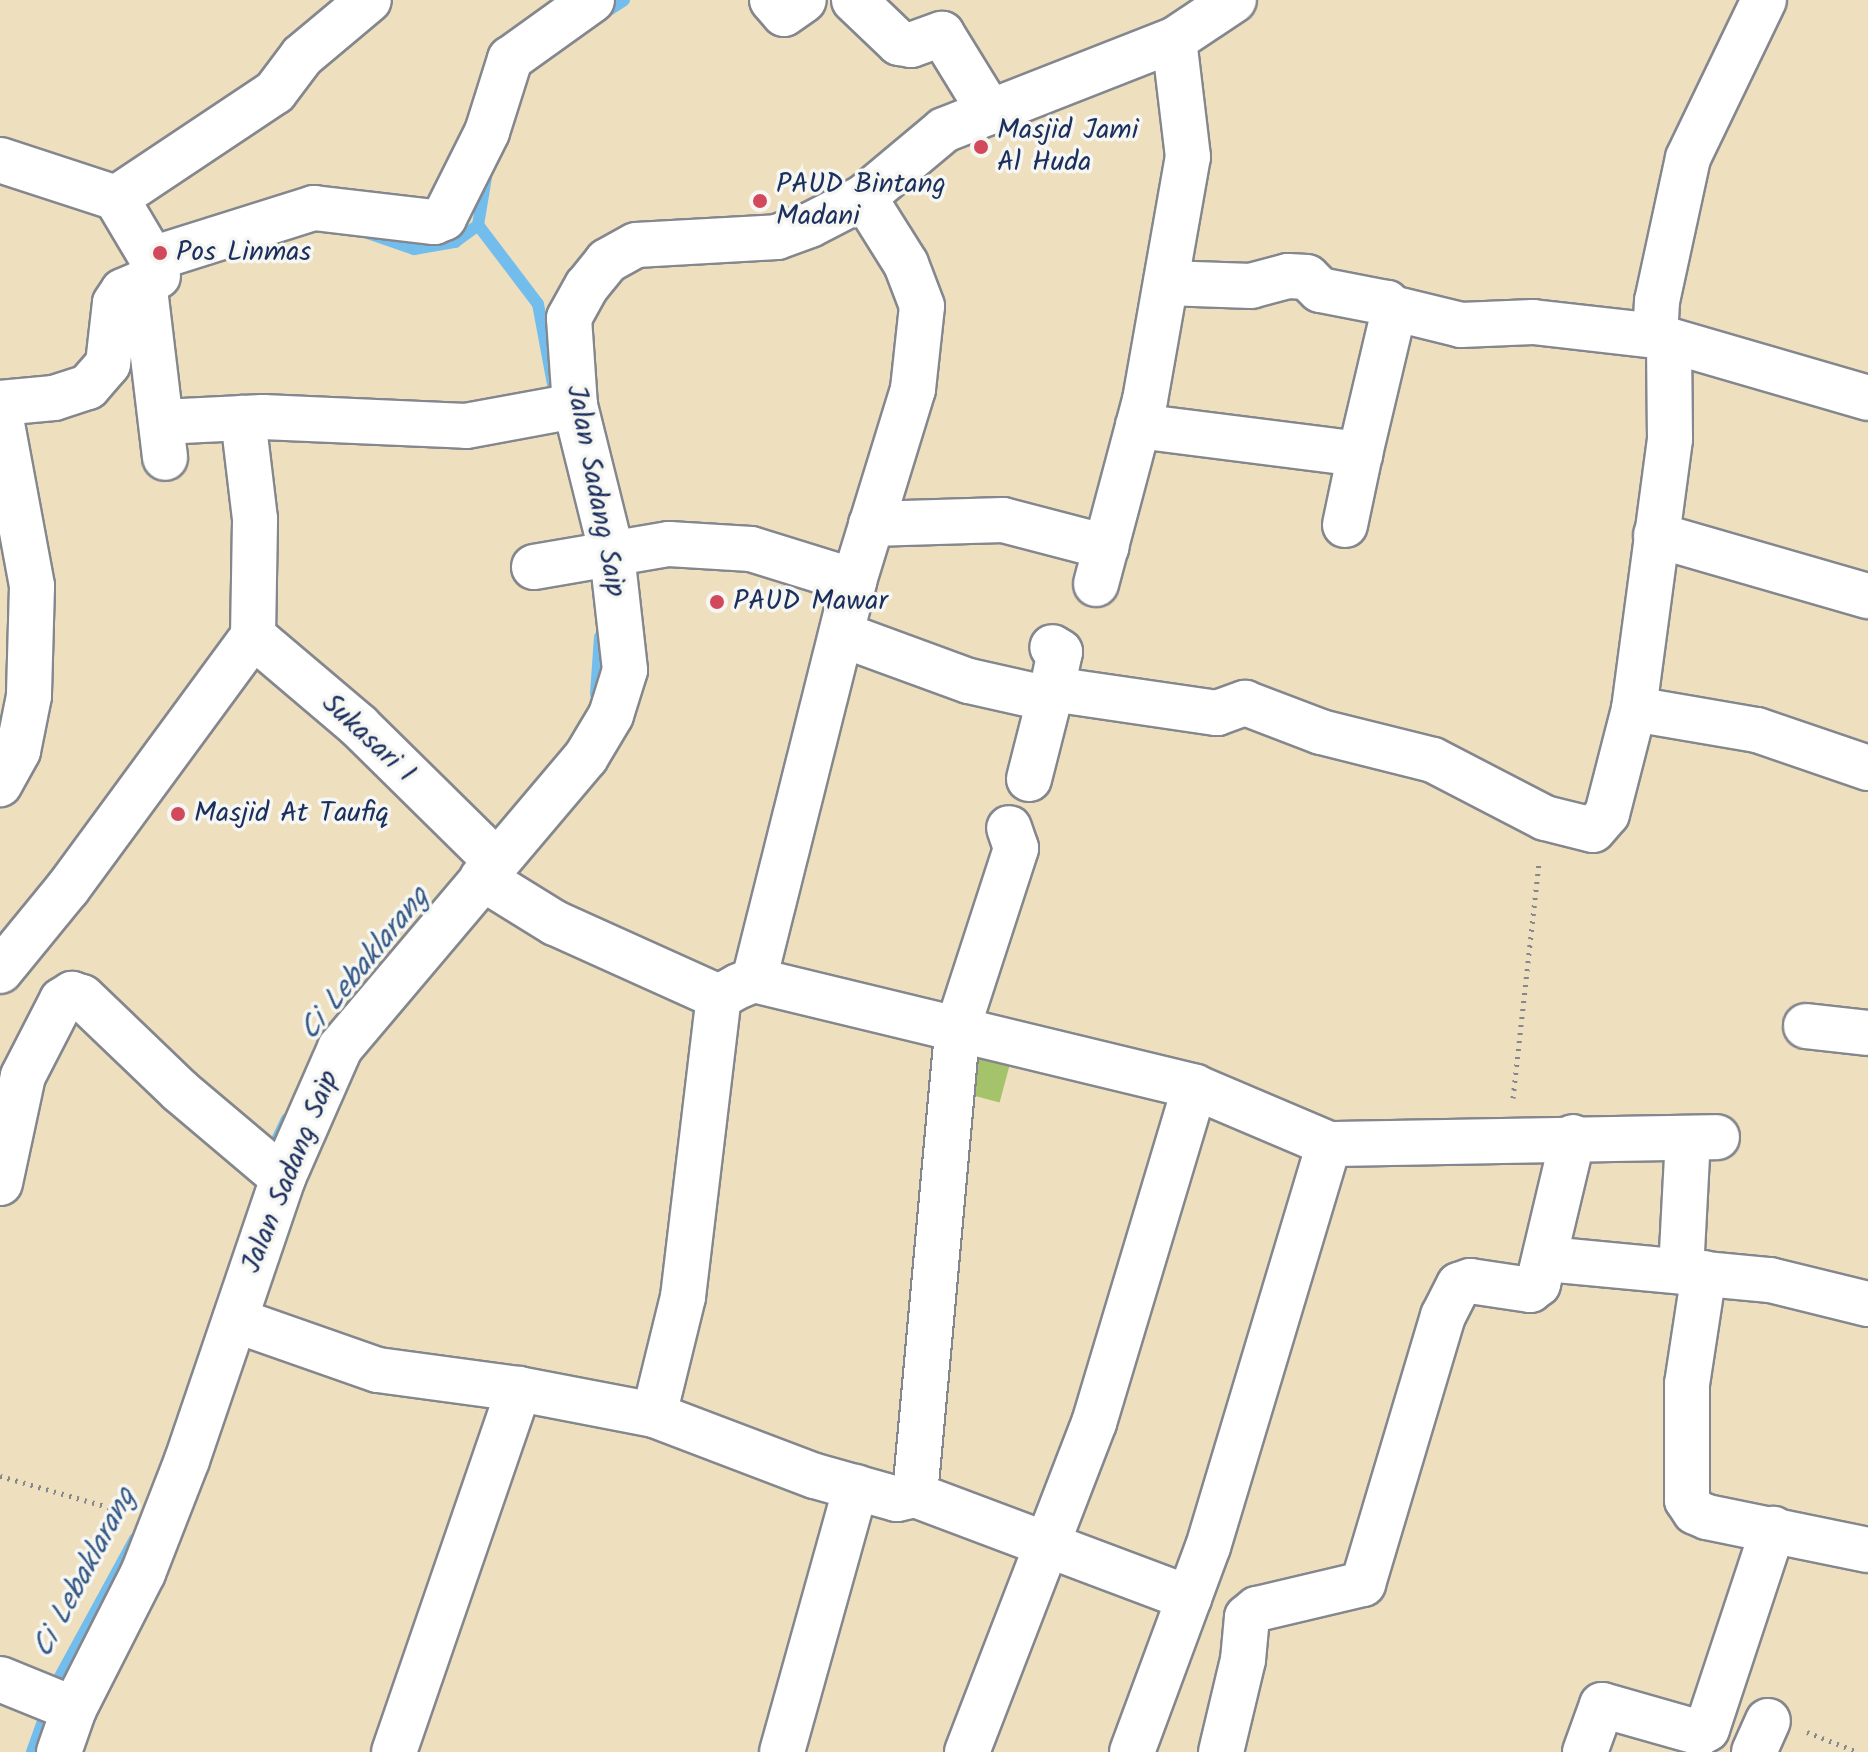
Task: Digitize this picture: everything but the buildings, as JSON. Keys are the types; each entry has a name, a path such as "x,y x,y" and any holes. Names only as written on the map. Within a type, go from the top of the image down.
{"street":[{"path":"116,198 275,92 302,56 369,0"},
{"path":"0,403 54,398 88,387 108,364 115,303 123,291 152,270 314,208 434,222 444,218 487,132 510,59 592,0"},
{"path":"772,0 784,14 804,0"},
{"path":"854,0 899,43 911,45 942,34 990,112"},
{"name":"Jalan Sadang Saip","path":"59,1752 59,1703 143,1573 235,1320 272,1169 340,1048 488,861 586,757 611,715 625,670 602,555 561,410 569,318 607,261 636,245 777,237 864,197 944,130 1174,40 1234,0"},
{"path":"843,635 969,681 1050,694 1217,713 1245,703 1321,732 1433,760 1545,818 1593,830 1607,814 1634,709 1670,439 1657,301 1688,158 1764,0"},
{"path":"871,524 1003,520 1101,565 1138,426 1188,157 1174,40"},
{"path":"0,160 116,198 152,270 164,440 243,418 451,426 561,410"},
{"path":"654,1415 683,1297 737,988 766,917 843,635 854,581 913,389 922,306 906,264 864,197"},
{"path":"1166,283 1251,286 1288,276 1307,277 1320,290 1461,325 1533,322 1662,338 1868,398"},
{"path":"1345,525 1392,308"},
{"path":"0,413 32,586 29,696 18,751 0,784"},
{"path":"0,971 68,888 253,636 255,519 243,418"},
{"path":"1138,426 1360,454"},
{"path":"1656,535 1868,596"},
{"path":"534,567 669,544 751,549 854,581"},
{"name":"Sukasari I","path":"253,636 359,726 488,861 555,923 737,988 958,1027 1195,1087 1329,1144"},
{"path":"1029,779 1060,652 1052,647"},
{"path":"1634,709 1757,730 1868,768"},
{"path":"235,1320 378,1370 519,1389 654,1415 856,1487 908,1501 915,1495 958,1027 1016,848 1009,828"},
{"path":"0,1183 23,1076 62,1000 72,994 82,997 180,1091 272,1169"},
{"path":"1806,1026 1868,1033"},
{"path":"967,1752 1094,1423 1195,1087"},
{"path":"1221,1752 1243,1660 1247,1617 1257,1609 1363,1584 1443,1316 1459,1285 1470,1281 1530,1290 1538,1284 1547,1259 1573,1137"},
{"path":"1132,1752 1189,1598 1329,1144 1573,1137 1702,1138 1687,1384 1687,1500 1695,1512 1707,1517 1868,1550"},
{"path":"1547,1259 1770,1280 1868,1304"},
{"path":"394,1752 519,1389"},
{"path":"782,1752 856,1487"},
{"path":"915,1495 1189,1598"},
{"path":"1585,1752 1602,1705 1700,1733 1707,1729 1773,1529"},
{"path":"0,1679 59,1703"}],"path":[{"path":"1510,1139 1545,818"},
{"path":"0,1476 127,1513"},
{"path":"1761,1736 1858,1752"}],"green space":[{"path":"973,1055 1010,1065 1000,1103 963,1093"}],"waterway":[{"path":"598,17 624,0"},
{"path":"368,233 414,249 455,242 478,225 487,171"},
{"name":"Ci Lebaklarang","path":"478,225 538,304 553,384"},
{"name":"Ci Lebaklarang","path":"596,694 600,637"},
{"name":"Ci Lebaklarang","path":"269,1157 287,1119"},
{"name":"Ci Lebaklarang","path":"32,1752 57,1682 135,1539"}],"place":[{"name":"Masjid Jami Al Huda","path":"981,147"},
{"name":"PAUD Bintang Madani","path":"760,201"},
{"name":"Pos Linmas","path":"160,253"},
{"name":"PAUD Mawar","path":"717,602"},
{"name":"Masjid At Taufiq","path":"178,814"}]}
